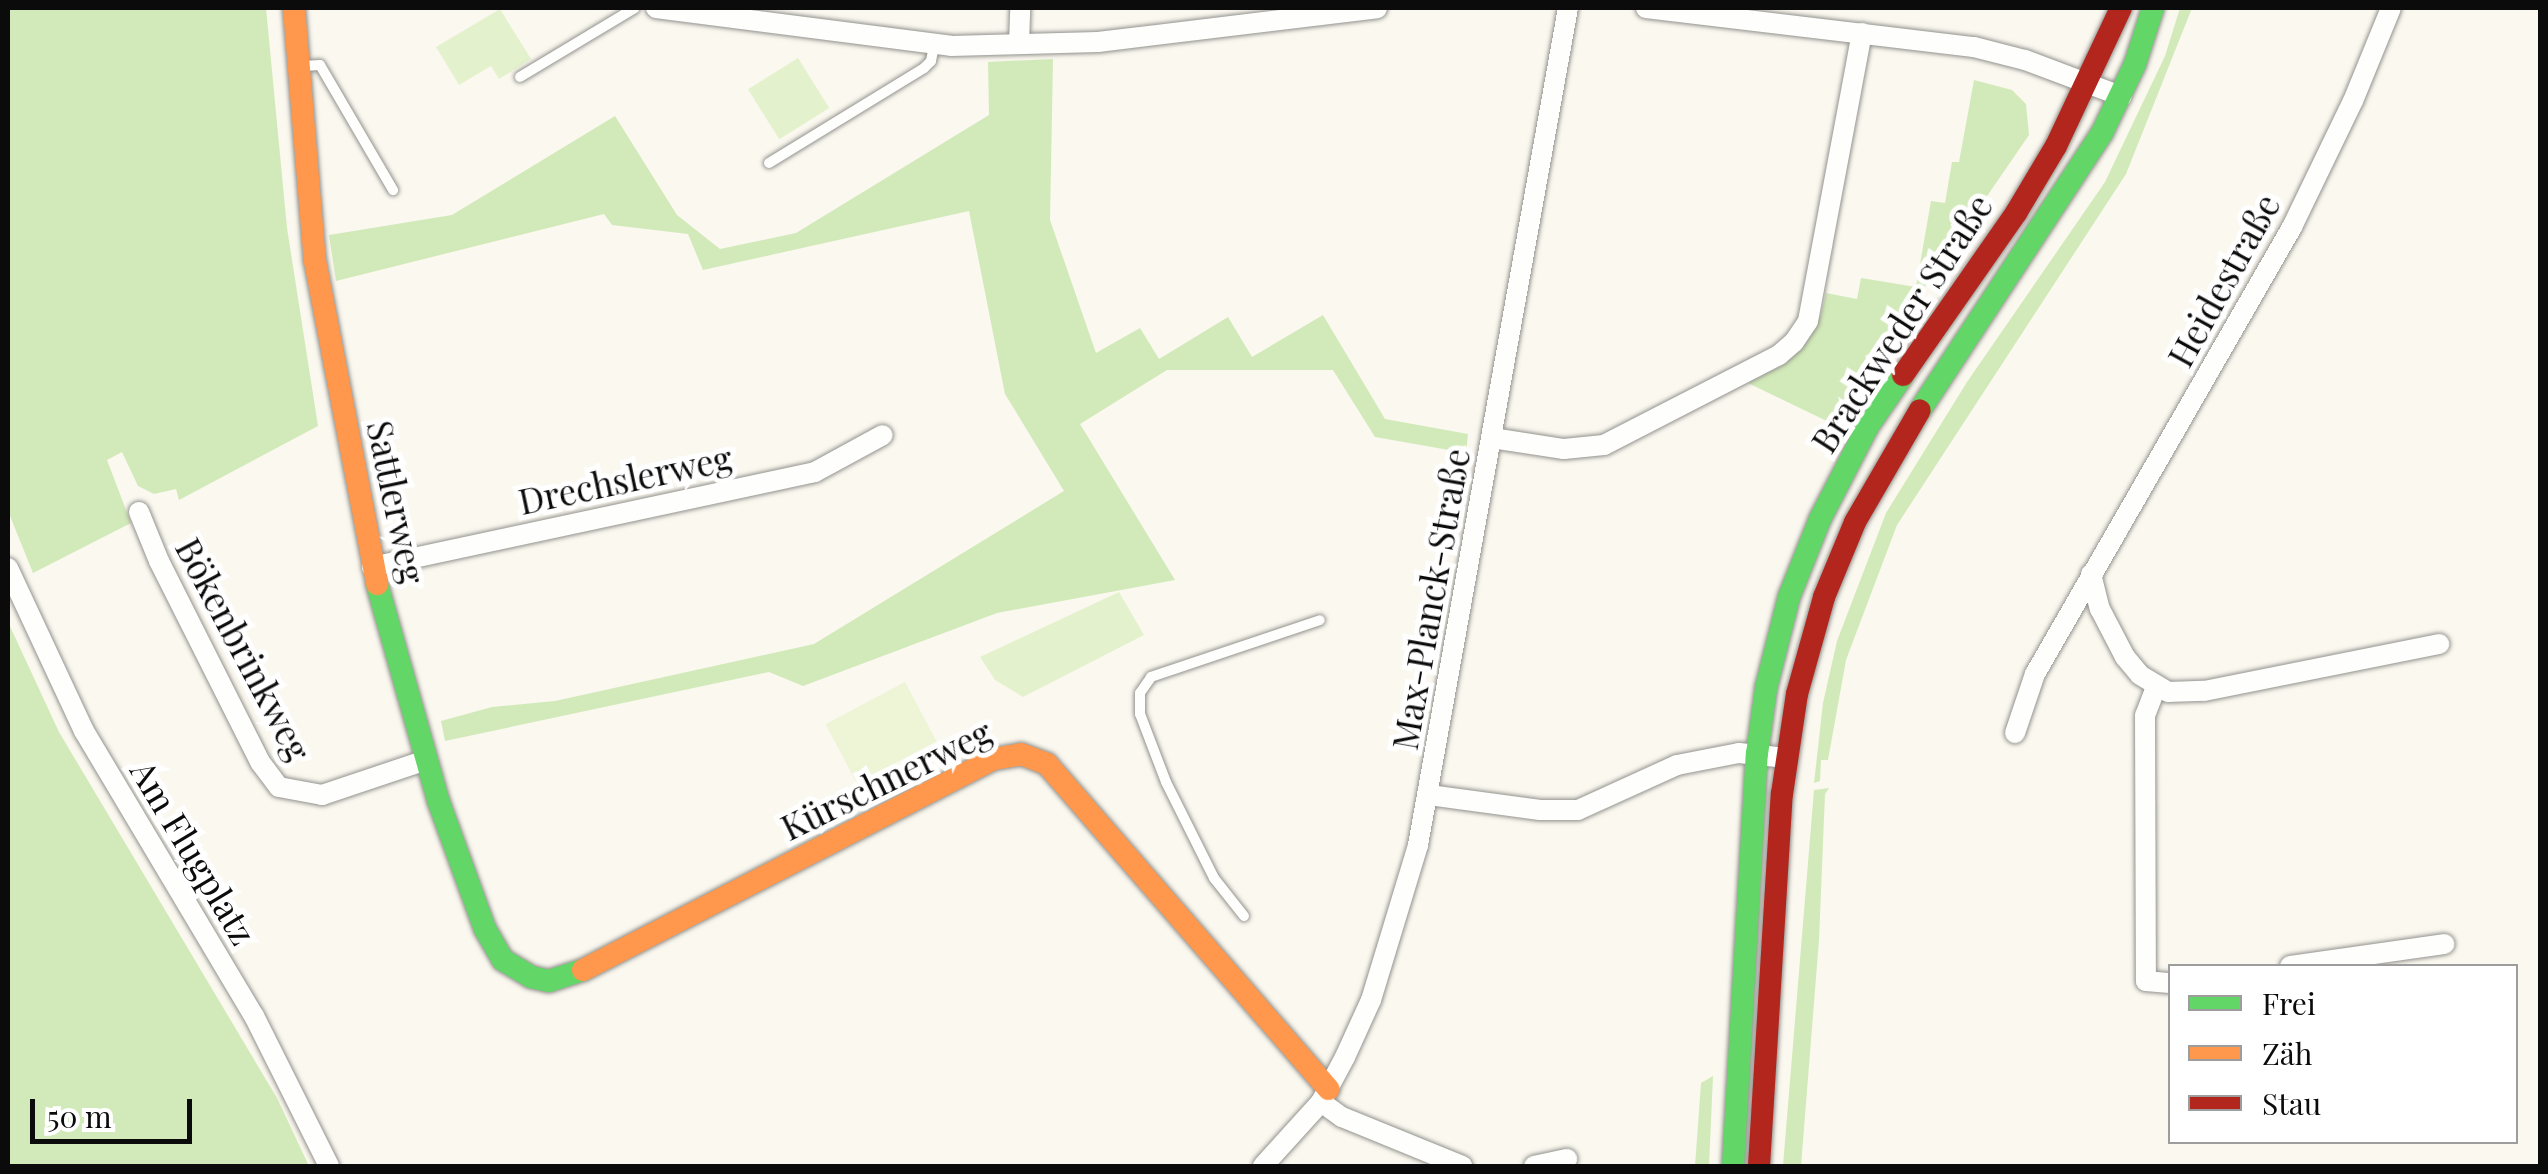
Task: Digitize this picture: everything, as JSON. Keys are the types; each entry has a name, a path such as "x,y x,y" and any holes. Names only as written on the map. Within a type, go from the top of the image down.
{"main road":[{"name":"Sattlerweg","path":"294,8 316,261 372,567 426,760 493,947 513,968 531,977"},
{"name":"Brackweder Straße","path":"1732,1166 1757,754 1766,688 1789,597 1820,520 1868,426 2016,212 2089,83 2121,8"},
{"name":"Brackweder Straße","path":"1759,1166 1787,758 1798,694 1824,597 1855,522 1894,448 2083,163 2120,96 2153,8"},
{"name":"Kürschnerweg","path":"531,977 549,981 585,971 994,759 1022,754 1047,764 1325,1096"}],"street":[{"path":"656,8 934,46 1098,42 1377,8"},
{"path":"1020,8 1020,44"},
{"name":"Max-Planck-Straße","path":"1264,1166 1325,1096 1371,1000 1390,946 1428,795 1568,8"},
{"path":"1646,8 1974,47 2120,96"},
{"name":"Heidestraße","path":"2015,734 2036,674 2292,227 2353,101 2391,8"},
{"path":"1492,438 1564,449 1604,445 1779,354 1794,342 1808,321 1862,33"},
{"name":"Drechslerweg","path":"372,567 814,472 882,435"},
{"name":"Bökenbrinkweg","path":"140,512 159,561 260,762 280,787 322,795 426,760"},
{"name":"Am Flugplatz","path":"8,568 84,731 254,1016 329,1166"},
{"path":"2091,574 2110,634 2140,675 2168,692 2204,691 2440,644"},
{"path":"2156,687 2145,715 2146,981 2168,984"},
{"path":"1428,795 1540,810 1578,810 1677,764 1718,755 1787,758"},
{"path":"2304,964 2444,944"},
{"path":"1325,1096 1342,1117 1462,1166"},
{"path":"1534,1166 1568,1159"}],"lane":[{"path":"520,77 635,8"},
{"path":"770,163 924,68 931,60 934,46"},
{"path":"297,66 320,65 393,190"},
{"path":"1244,916 1214,878 1166,782 1140,714 1140,694 1151,677 1320,620"}],"green space":[{"path":"8,8 266,8 287,228 318,426 179,500 176,489 154,494 138,486 122,452 107,460 131,523 33,573 8,511"},
{"path":"2180,8 2192,8 2126,174 1897,525 1846,660 1828,760 1821,760 1820,781 1814,783 1823,703 1837,641 1886,513 1967,382 2105,182 2165,56"},
{"path":"500,9 531,59 499,79 491,66 459,85 436,47"},
{"path":"798,58 829,108 779,139 748,89"},
{"path":"1053,59 1050,220 1096,353 1140,328 1159,359 1228,317 1252,357 1323,315 1385,419 1468,434 1466,453 1375,437 1333,370 1167,370 1080,424 1175,580 997,613 803,686 769,672 445,741 441,721 492,707 555,701 814,644 1064,491 1005,394 969,211 703,270 688,234 612,225 604,214 336,281 329,235 452,215 615,116 677,215 720,249 796,233 989,115 988,62"},
{"path":"1974,80 2012,90 2026,104 2029,135 1880,352 1835,425 1748,383 1785,364 1806,343 1821,315 1826,293 1857,299 1861,278 1916,287 1931,201 1945,203 1952,162 1959,162"},
{"path":"1119,592 1144,635 1023,697 995,680 980,657"},
{"path":"8,622 59,732 277,1098 309,1166 8,1166"},
{"path":"905,682 936,741 857,783 826,724"},
{"path":"1829,788 1825,794 1819,940 1801,1166 1783,1166 1814,790"},
{"path":"1713,1076 1709,1166 1695,1166 1701,1083"}],"traffic: fast":[{"path":"1920,410 2102,133 2135,64 2153,8"},
{"path":"1733,1166 1757,754 1766,688 1789,597 1820,519 1868,426 1903,375"},
{"path":"377,584 438,800 485,929 503,960 531,977 549,981 583,970"}],"traffic: slow":[{"path":"294,8 315,261 377,584"},
{"path":"583,970 994,759 1021,754 1047,764 1329,1089"}],"traffic: jam":[{"path":"1903,375 2016,213 2056,146 2121,8"},
{"path":"1759,1166 1782,794 1797,694 1824,597 1855,522 1920,410"}]}
